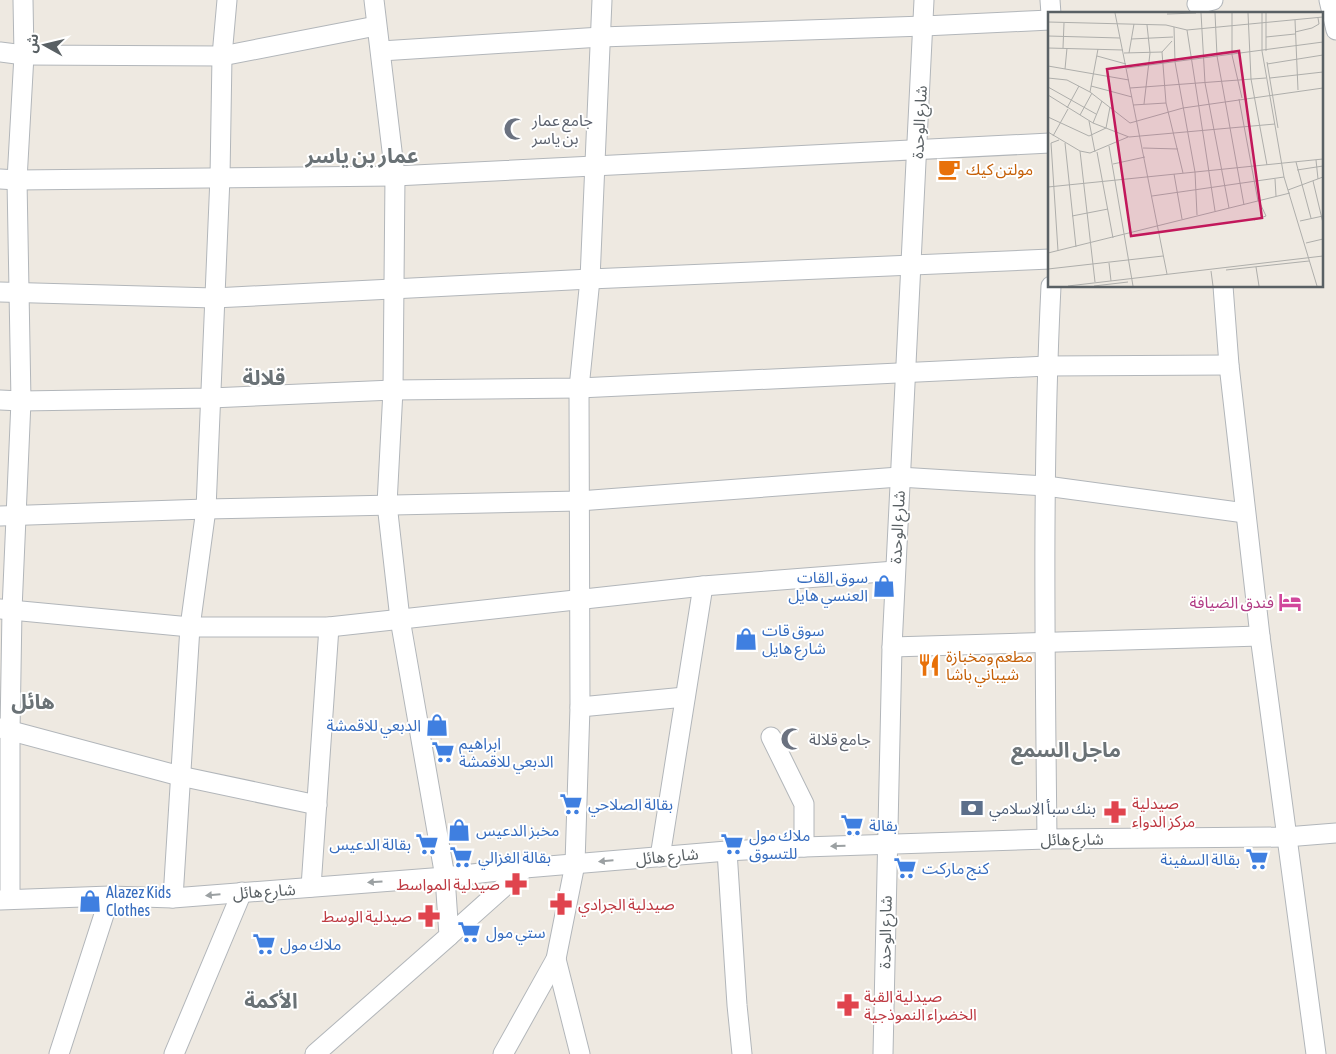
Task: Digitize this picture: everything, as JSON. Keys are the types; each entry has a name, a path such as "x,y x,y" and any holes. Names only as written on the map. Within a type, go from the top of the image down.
{"street":[{"path":"5,900 8,516 21,401 20,294 9,180 24,55 23,0"},
{"path":"173,898 190,627 206,509 220,177 222,56 227,0"},
{"path":"374,0 395,176 393,390 387,504 400,618 445,877 449,936"},
{"path":"503,1054 556,959 575,864 580,707 579,388 590,279 602,0"},
{"name":"شارع الوحدة","path":"883,1054 892,647 924,0"},
{"path":"1329,0 1336,30"},
{"path":"381,51 601,37 1048,20"},
{"path":"0,52 24,55 222,56 376,26"},
{"path":"9,180 395,176 1048,143"},
{"path":"0,292 214,298 1048,259"},
{"path":"1047,839 1046,486 1047,366 1051,288"},
{"path":"1223,288 1229,365 1260,636 1316,1054"},
{"path":"0,400 210,398 393,390 579,388 1047,366 1229,365"},
{"path":"8,516 387,504 579,501 899,477 1046,486 1246,513"},
{"path":"6,610 190,627 329,627 703,586 895,570"},
{"path":"660,857 703,586"},
{"path":"311,887 329,627"},
{"path":"892,647 1260,636"},
{"path":"580,707 685,697"},
{"path":"5,730 180,776 317,804"},
{"path":"771,737 804,804 804,847"},
{"name":"شارع هائل","path":"5,900 110,896 173,898 445,877 525,868 728,851 804,847 1047,839 1286,837 1336,833"},
{"path":"728,851 737,1004 742,1054"},
{"path":"314,1054 525,868"},
{"path":"174,1054 242,892"},
{"path":"59,1054 110,896"},
{"path":"556,959 580,1054"}],"place":[{"name":"جامع عمار بن ياسر","path":"515,129"},
{"name":"مولتن كيك","path":"949,169"},
{"name":"سوق القات العنسي هايل","path":"884,586"},
{"name":"فندق الضيافة","path":"1290,602"},
{"name":"سوق قات شارع هايل","path":"746,639"},
{"name":"مطعم ومخبازة شيباني باشا","path":"929,665"},
{"name":"الدبعي للاقمشة","path":"437,725"},
{"name":"جامع قلالة","path":"792,739"},
{"name":"ابراهيم الدبعي للاقمشة","path":"443,752"},
{"name":"بقالة الصلاحي","path":"571,804"},
{"name":"بنك سبأ الاسلامي","path":"972,808"},
{"name":"صيدلية مركز الدواء","path":"1115,812"},
{"name":"بقالة","path":"852,825"},
{"name":"مخبز الدعيس","path":"459,830"},
{"name":"بقالة الدعيس","path":"427,844"},
{"name":"ملاك مول للتسوق","path":"732,844"},
{"name":"بقالة الغزالي","path":"461,857"},
{"name":"بقالة السفينة","path":"1257,859"},
{"name":"كنج ماركت","path":"905,868"},
{"name":"صيدلية المواسط","path":"516,884"},
{"name":"Alazez Kids Clothes","path":"90,901"},
{"name":"صيدلية الجرادي","path":"561,904"},
{"name":"صيدلية الوسط","path":"429,916"},
{"name":"ستي مول","path":"469,932"},
{"name":"ملاك مول","path":"264,944"},
{"name":"صيدلية القبة الخضراء النموذجية","path":"848,1005"}],"district":[{"name":"عمار بن ياسر","path":"362,155"},
{"name":"قلالة","path":"264,377"},
{"name":"هائل","path":"33,701"},
{"name":"ماجل السمع","path":"1066,749"},
{"name":"الأكمة","path":"271,1000"}]}
